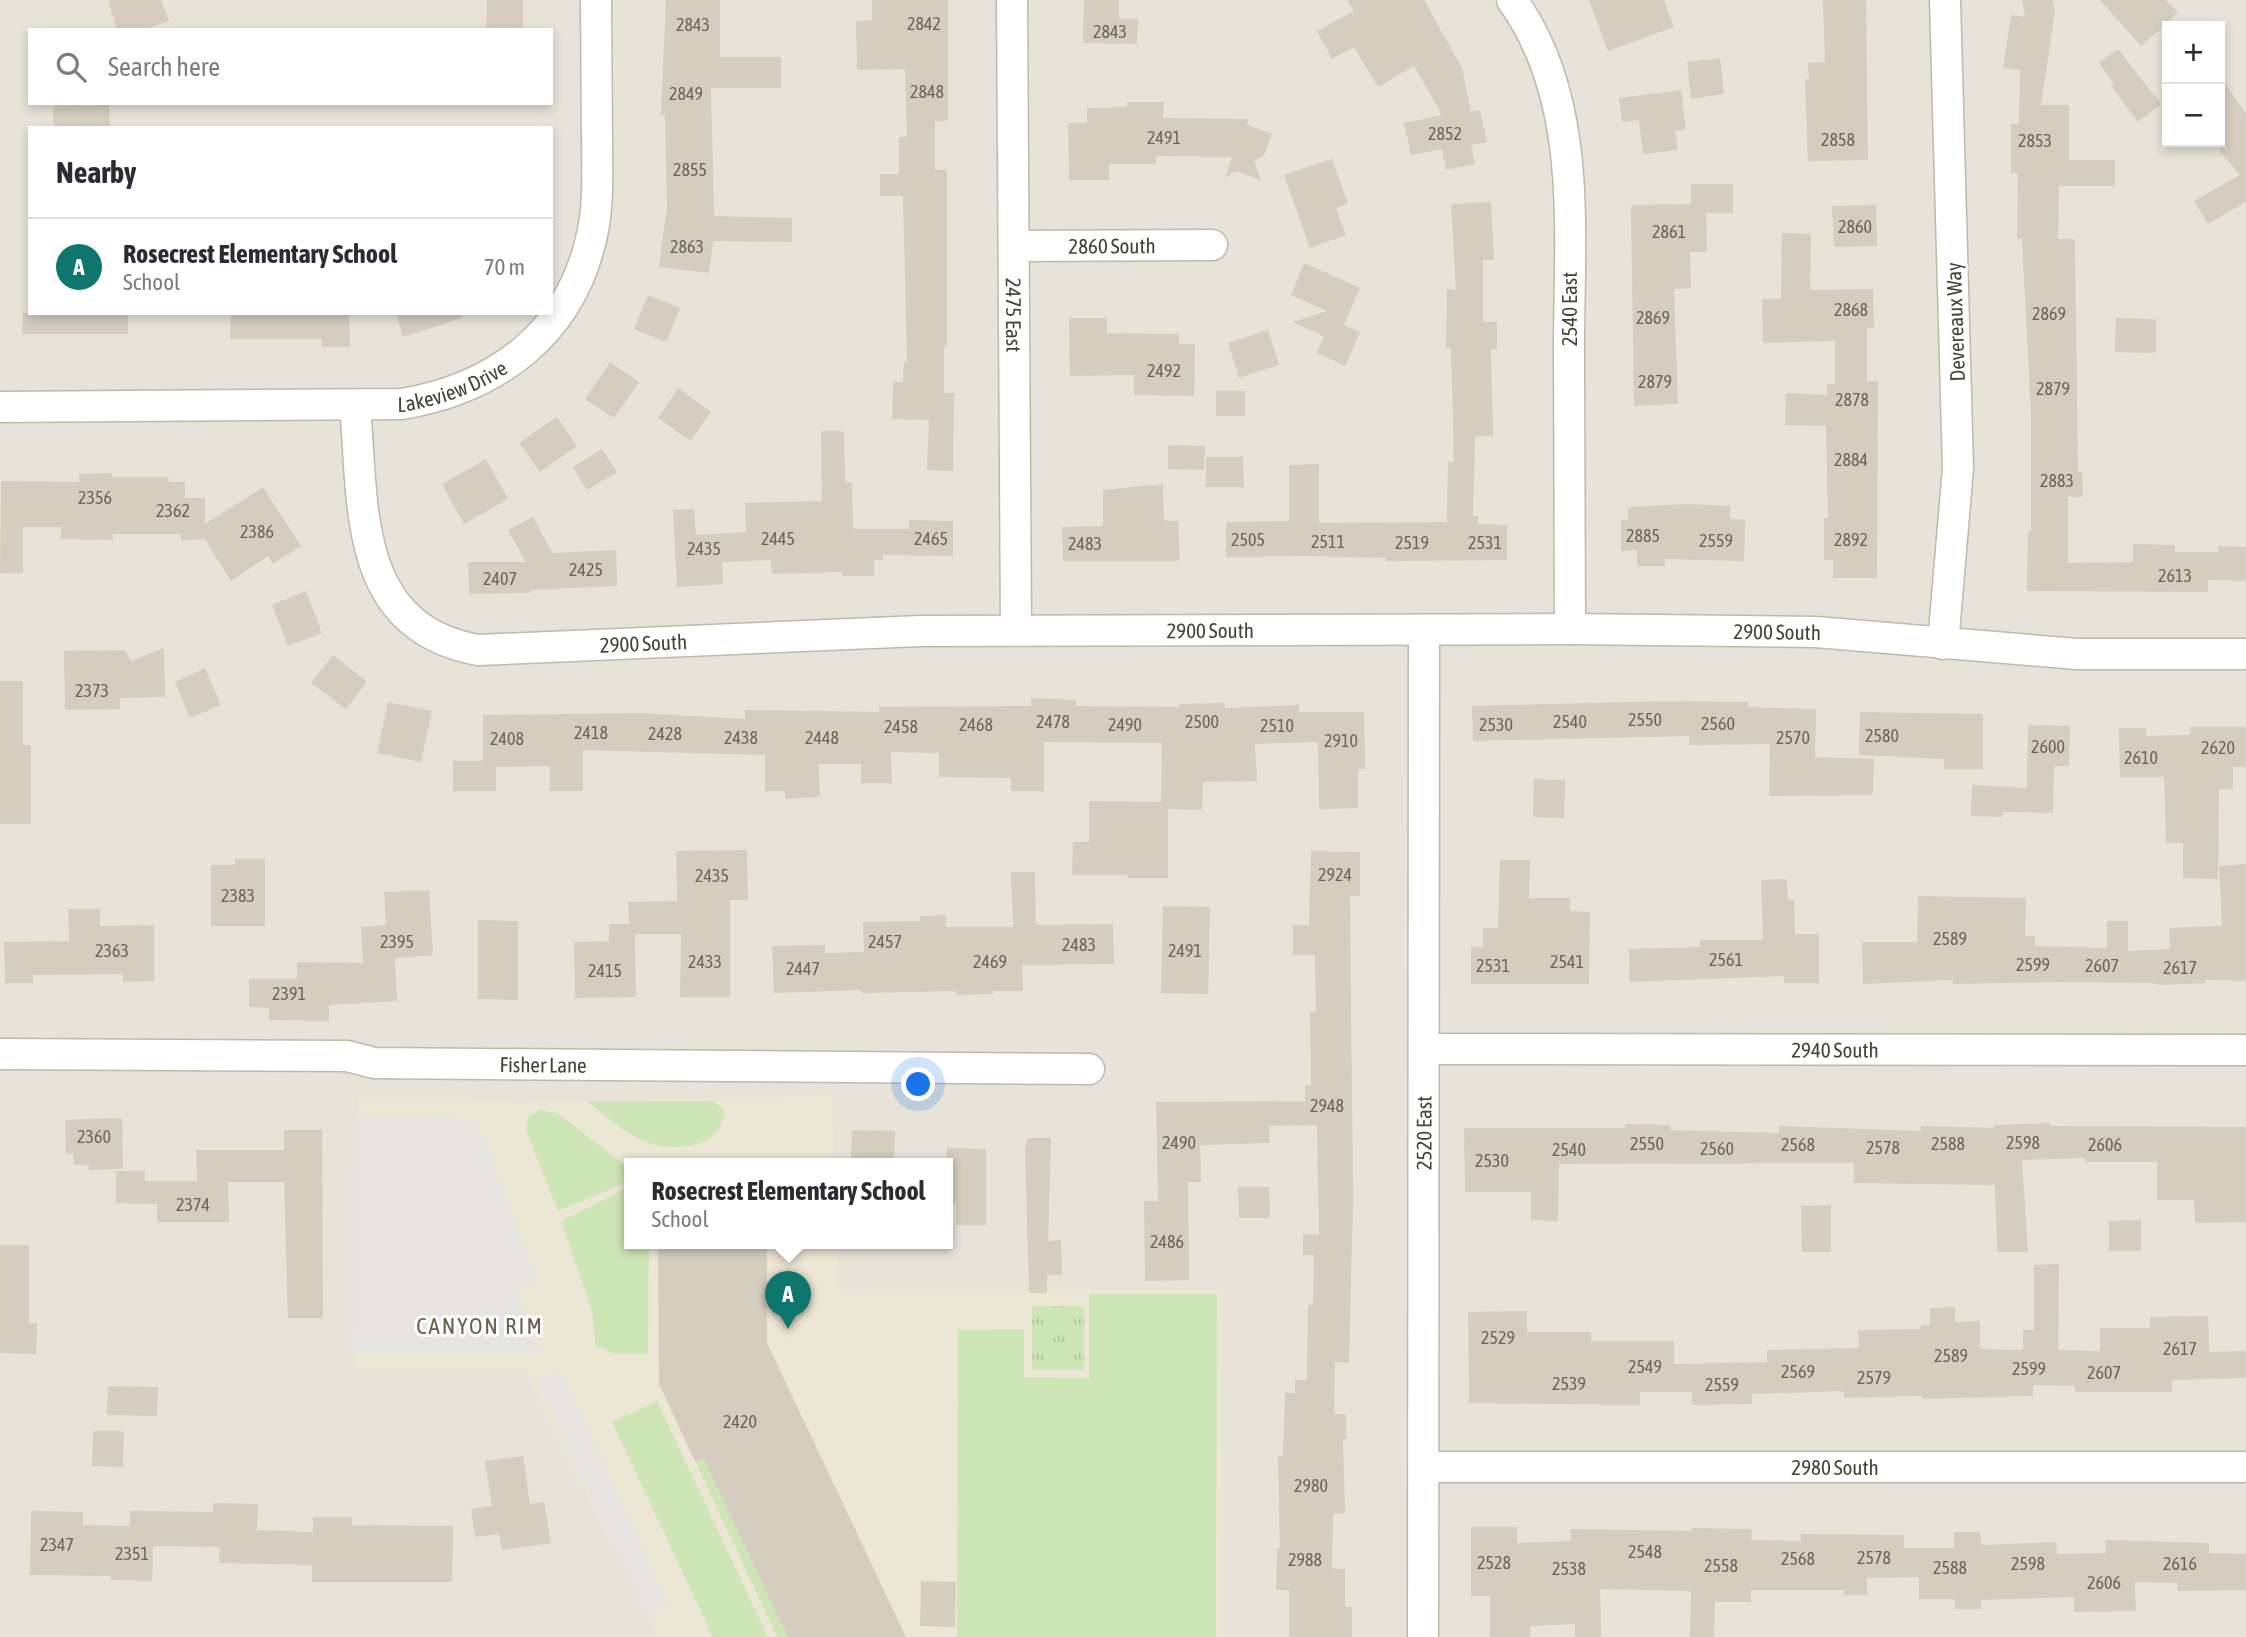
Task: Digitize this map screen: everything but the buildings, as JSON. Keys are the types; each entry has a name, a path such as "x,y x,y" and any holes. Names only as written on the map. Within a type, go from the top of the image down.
{"street":[{"name":"Lakeview Drive","path":"0,407 402,404 436,398 490,376 551,326 583,266 592,234 596,203 596,0"},
{"name":"2475 East","path":"1013,0 1016,630"},
{"name":"2540 East","path":"1512,0 1545,60 1566,143 1570,629"},
{"name":"Devereaux Way","path":"1943,644 1958,468 1945,0"},
{"name":"2860 South","path":"1014,247 1212,245"},
{"name":"2900 South","path":"355,406 365,518 370,554 378,580 392,603 411,623 456,646 498,652 815,635 1016,630 1570,629 1816,632 2077,654 2246,654"},
{"name":"2520 East","path":"1423,1637 1424,630"},
{"name":"2940 South","path":"1424,1049 2246,1050"},
{"name":"Fisher Lane","path":"0,1054 347,1056 374,1063 1089,1069"},
{"name":"2980 South","path":"1424,1467 2246,1467"}],"shaded area":[{"path":"0,0 2246,0 2246,1637 0,1637"},
{"path":"832,1096 834,1158 624,1158 624,1249 837,1249 839,1291 1221,1289 1221,1637 658,1637 543,1408 526,1367 354,1368 358,1097 517,1103"},
{"path":"451,1116 456,1122 476,1119 537,1280 517,1290 541,1353 352,1353 355,1117"},
{"path":"561,1371 668,1605 645,1616 539,1382"}],"green space":[{"path":"587,1101 714,1101 724,1110 722,1123 716,1133 706,1140 683,1147 670,1147 646,1142 630,1134"},
{"path":"540,1110 557,1113 624,1164 624,1183 558,1211 526,1130 528,1117"},
{"path":"624,1190 624,1249 649,1249 648,1354 613,1354 602,1347 596,1348 592,1311 561,1221"},
{"path":"1089,1294 1217,1294 1216,1637 957,1637 958,1330 1024,1329 1024,1377 1089,1378"},
{"path":"1032,1306 1084,1306 1084,1370 1032,1370"},
{"path":"657,1401 768,1637 713,1637 612,1422"},
{"path":"703,1458 788,1637 777,1637 695,1461"}],"place":[{"name":"Rosecrest Elementary School","path":"788,1329"}],"district":[{"name":"CANYON RIM","path":"480,1326"}]}
